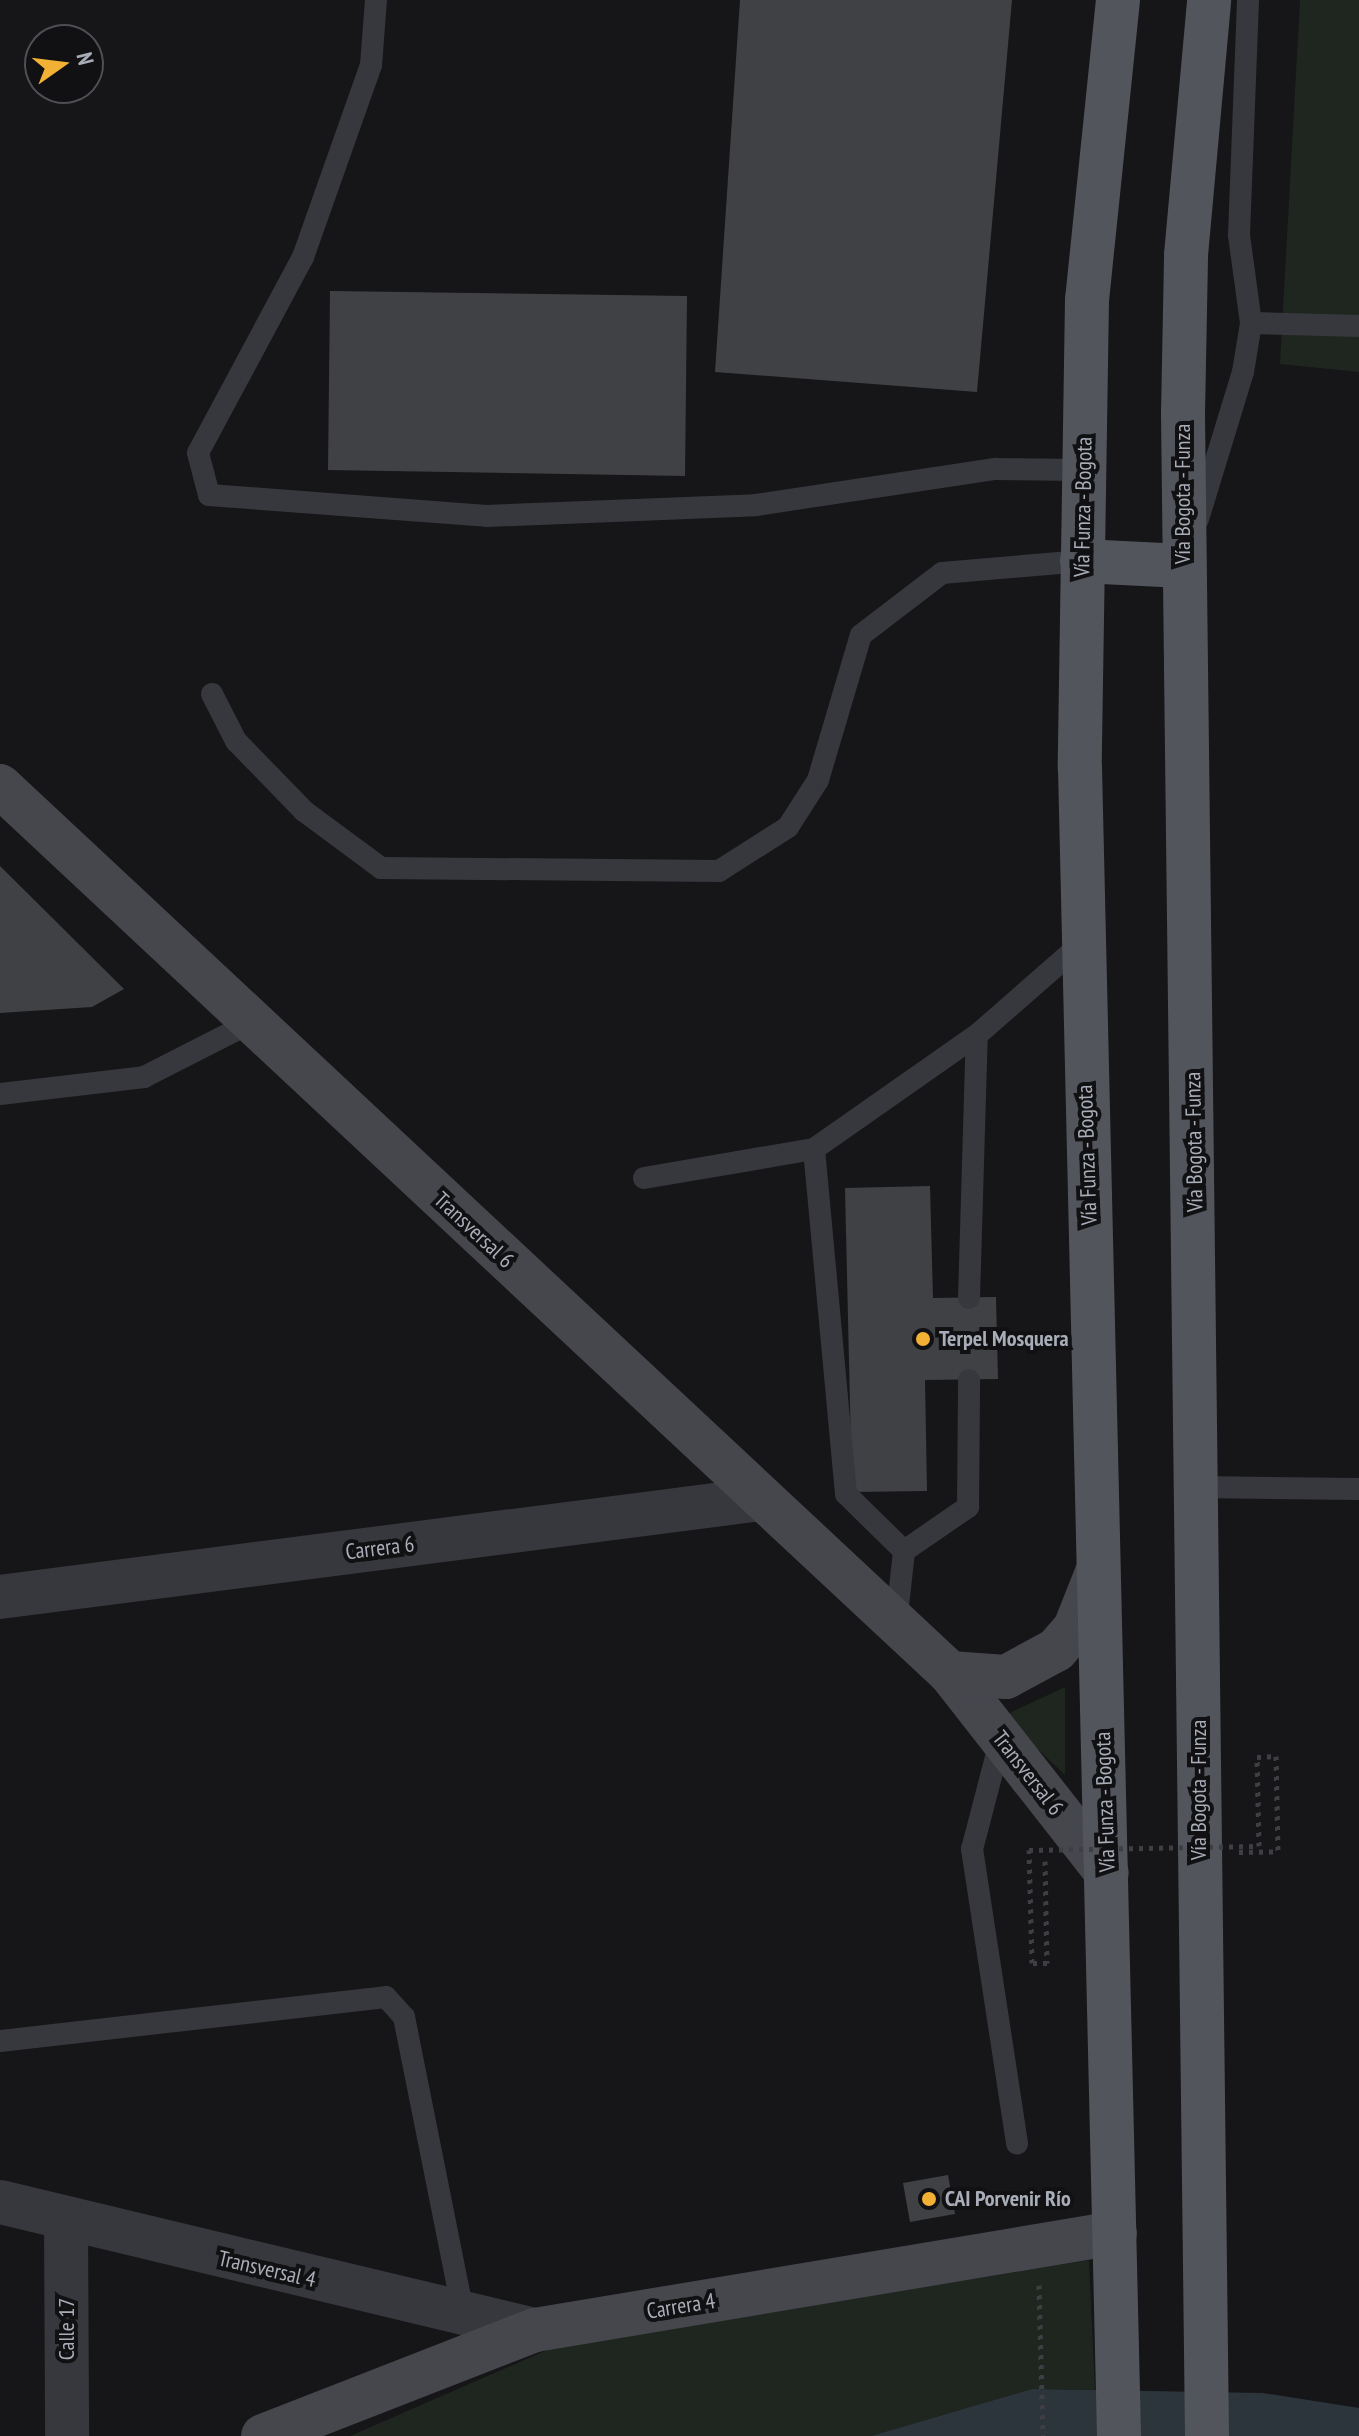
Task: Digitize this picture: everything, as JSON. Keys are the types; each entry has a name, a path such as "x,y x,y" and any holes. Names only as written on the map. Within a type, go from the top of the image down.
{"main road":[{"name":"Vía Funza - Bogota","path":"1118,0 1087,300 1082,561 1081,944 1119,2436"},
{"name":"Vía Bogota - Funza","path":"1207,2436 1202,2284 1197,1487 1183,566 1186,255 1209,0"},
{"path":"1082,561 1183,566"}],"street":[{"name":"Transversal 6","path":"0,786 895,1625 950,1673 1107,1873"},
{"name":"Carrera 6","path":"0,1597 761,1499"},
{"path":"950,1673 1006,1677 1056,1650 1075,1628 1098,1570"},
{"name":"Transversal 4","path":"0,2202 66,2221 464,2317 535,2330"},
{"name":"Calle 17","path":"66,2221 67,2436"},
{"name":"Carrera 4","path":"263,2436 535,2330 1115,2233"}],"lane":[{"path":"376,0 371,65 303,257 198,453 209,495 486,516 756,505 995,469 1084,470"},
{"path":"1183,566 1243,372 1251,323 1239,235 1248,0"},
{"path":"1251,323 1359,326"},
{"path":"212,694 246,751 304,811 381,868 719,871 788,827 818,780 861,635 942,573 1082,561"},
{"path":"644,1178 814,1149 977,1035 1081,944"},
{"path":"0,1094 144,1077 252,1022"},
{"path":"969,1298 977,1035"},
{"path":"814,1149 846,1494 904,1551"},
{"path":"895,1625 904,1551 968,1507 969,1380"},
{"path":"1197,1487 1359,1489"},
{"path":"1001,1738 972,1849 1017,2144"},
{"path":"0,2041 386,1997 404,2017 464,2317"}],"path":[{"path":"1045,1861 1047,1963 1032,1963 1029,1850 1259,1846 1257,1757 1276,1756 1278,1851"},
{"path":"1039,2280 1043,2436"}],"shaded area":[{"path":"1300,0 1359,0 1359,372 1280,364"},
{"path":"1065,1687 1065,1775 1003,1716"},
{"path":"1089,2260 1095,2390 1032,2389 871,2436 350,2436 552,2348"},
{"path":"1032,2389 1263,2393 1359,2408 1359,2436 871,2436"}],"building":[{"path":"740,0 1012,0 977,392 715,372"},
{"path":"330,291 687,296 685,476 328,470"},
{"path":"0,866 124,989 92,1007 0,1013"},
{"name":"Terpel Mosquera","path":"930,1186 933,1298 996,1297 998,1379 925,1380 927,1491 852,1492 845,1188"},
{"name":"CAI Porvenir Río","path":"948,2175 955,2214 910,2222 903,2183"}],"place":[{"name":"Terpel Mosquera","path":"923,1339"},
{"name":"CAI Porvenir Río","path":"929,2199"}]}
